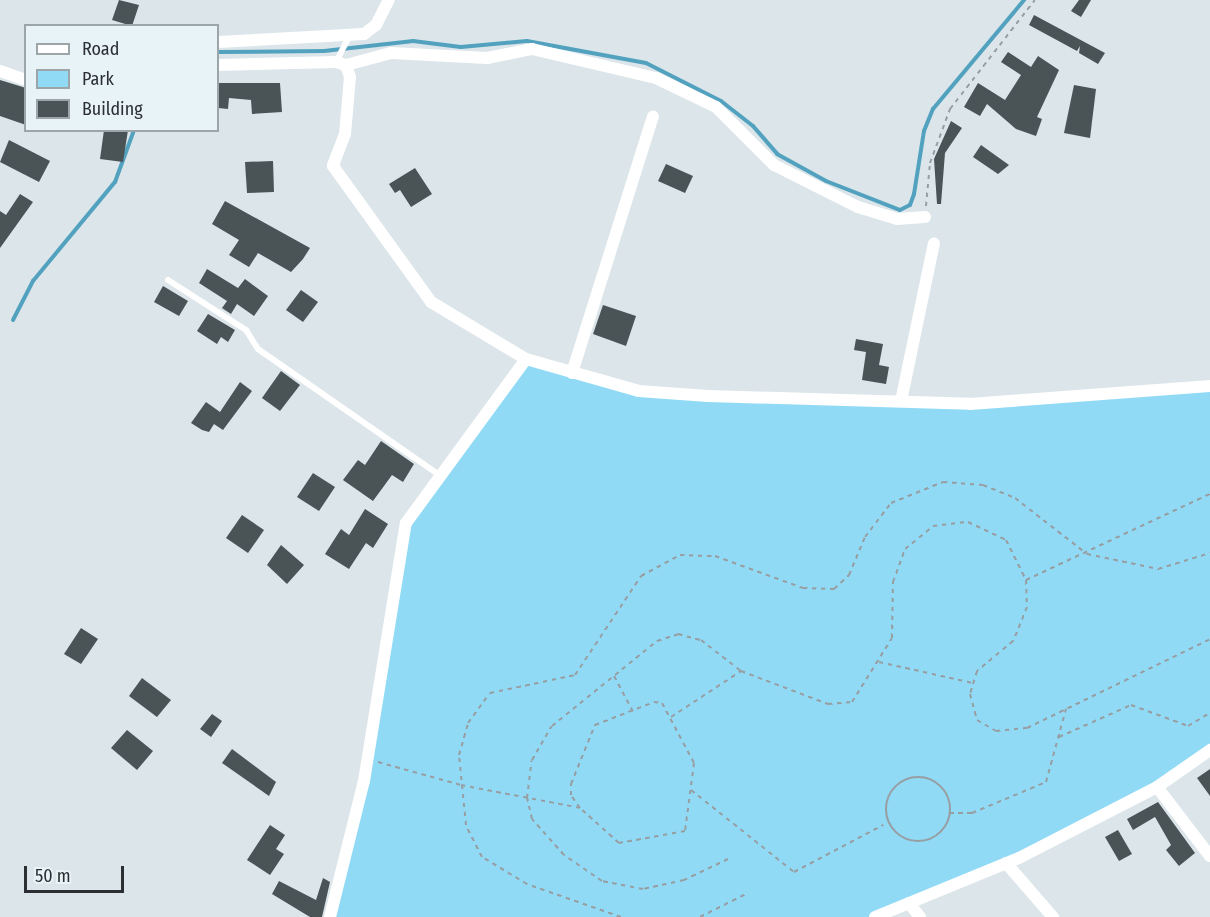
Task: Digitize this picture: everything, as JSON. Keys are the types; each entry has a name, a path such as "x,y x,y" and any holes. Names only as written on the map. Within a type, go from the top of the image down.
{"street":[{"path":"219,42 364,34 376,25 389,0"},
{"path":"219,65 341,64 391,53 487,58 532,49 656,78 716,107 762,155 796,177 858,207 897,219 925,217"},
{"path":"341,64 350,77 345,134 333,166 431,302 526,359 639,391 970,404 1210,386"},
{"path":"0,71 24,79"},
{"path":"572,373 653,116"},
{"path":"901,401 934,243"},
{"path":"330,917 367,758 406,523 438,474 526,359"},
{"path":"875,917 1006,863 1157,787 1210,750"},
{"path":"1157,787 1210,856"},
{"path":"1006,863 1053,917"},
{"path":"909,903 920,917"}],"lane":[{"path":"341,64 350,35"},
{"path":"168,280 246,330 258,349 438,474"}],"path":[{"path":"925,217 930,163 950,109 1035,0"},
{"path":"621,917 527,884 482,857 466,825 459,755 468,723 490,693 575,675 641,576 680,555 715,556 804,588 834,589 849,574 865,537 891,503 943,482 983,485 1015,498 1087,554 1158,569 1210,553"},
{"path":"1026,580 1087,554 1210,494"},
{"path":"728,860 684,880 643,889 602,881 564,855 532,819 527,798 532,760 552,726 657,640 678,634 701,640 741,671 828,704 852,702 892,638 893,582 905,549 933,526 968,522 1006,540 1026,580 1027,607 1013,641 976,671 970,694 977,720 996,731 1028,728 1210,639"},
{"path":"879,662 973,683"},
{"path":"670,717 741,671"},
{"path":"614,676 633,711"},
{"path":"658,702 670,717 694,763 685,831 636,841 615,842 580,808 570,791 591,729 658,702"},
{"path":"1059,737 1131,705 1188,726 1210,713"},
{"path":"949,813 972,813 1046,782 1066,709"},
{"path":"367,758 461,785 580,808"},
{"path":"922,774 949,794 949,813 945,830 913,843 886,822 888,791 922,774"},
{"path":"692,790 794,872 883,825"},
{"path":"700,917 746,894"}],"green space":[{"path":"526,359 639,391 970,404 1210,386 1210,750 1103,814 875,917 330,917 364,781 406,523"}],"building":[{"path":"119,0 139,5 133,24 112,20"},
{"path":"1079,0 1091,0 1081,17 1071,11"},
{"path":"1034,15 1105,53 1098,64 1079,53 1080,46 1077,51 1029,25"},
{"path":"1008,52 1031,67 1038,56 1059,70 1037,117 1042,119 1036,136 1016,129 987,104 980,116 964,107 978,83 1005,100 1021,75 1001,62"},
{"path":"0,80 24,87 24,124 0,116"},
{"path":"219,83 280,83 282,112 252,114 251,100 229,98 228,109 219,108"},
{"path":"1074,85 1096,89 1090,138 1064,133"},
{"path":"951,121 962,128 945,153 941,204 937,204 934,159"},
{"path":"104,132 128,132 123,162 100,159"},
{"path":"9,140 50,161 39,182 0,162"},
{"path":"981,145 1009,165 998,174 973,157"},
{"path":"273,161 274,192 247,193 245,162"},
{"path":"666,164 693,176 685,193 658,181"},
{"path":"415,168 432,194 411,207 400,190 395,193 389,184"},
{"path":"20,194 33,202 0,248 0,211 6,215"},
{"path":"225,201 310,248 303,259 291,272 258,253 249,267 229,255 239,240 212,224"},
{"path":"207,269 238,288 245,279 268,296 254,316 237,304 231,314 222,308 227,301 199,283"},
{"path":"163,286 188,301 179,316 154,302"},
{"path":"301,290 318,302 303,322 286,310"},
{"path":"603,305 636,316 626,346 593,334"},
{"path":"208,314 235,330 228,342 221,337 217,344 197,331"},
{"path":"856,339 883,344 879,365 889,367 886,384 862,380 866,352 854,350"},
{"path":"281,371 300,385 280,411 262,398"},
{"path":"240,382 252,391 223,430 214,424 209,432 191,423 206,402 220,412"},
{"path":"381,441 414,464 403,482 392,475 373,501 343,480 358,460 365,465"},
{"path":"313,473 335,487 319,511 297,497"},
{"path":"365,509 388,524 373,548 366,543 349,569 325,554 341,529 349,535"},
{"path":"242,515 264,530 248,553 226,538"},
{"path":"281,545 304,565 287,584 267,565"},
{"path":"81,628 98,639 81,664 64,654"},
{"path":"142,678 171,700 157,717 129,696"},
{"path":"212,714 222,721 211,737 200,729"},
{"path":"127,730 153,751 137,770 111,748"},
{"path":"232,749 276,782 269,796 222,763"},
{"path":"1210,769 1210,796 1197,778"},
{"path":"1158,802 1195,853 1179,866 1166,850 1171,845 1155,817 1133,830 1127,819"},
{"path":"270,825 285,835 276,849 284,854 270,875 247,860"},
{"path":"1118,830 1132,854 1119,861 1105,837"},
{"path":"323,878 330,882 322,917 310,917 272,894 279,881 316,900"}],"waterway":[{"path":"219,52 324,51 413,41 461,47 527,41 646,63 721,101 753,126 777,154 826,181 900,210 910,205 914,194 924,131 933,109 1024,0"},
{"path":"13,320 33,281 115,182 133,132"}]}
